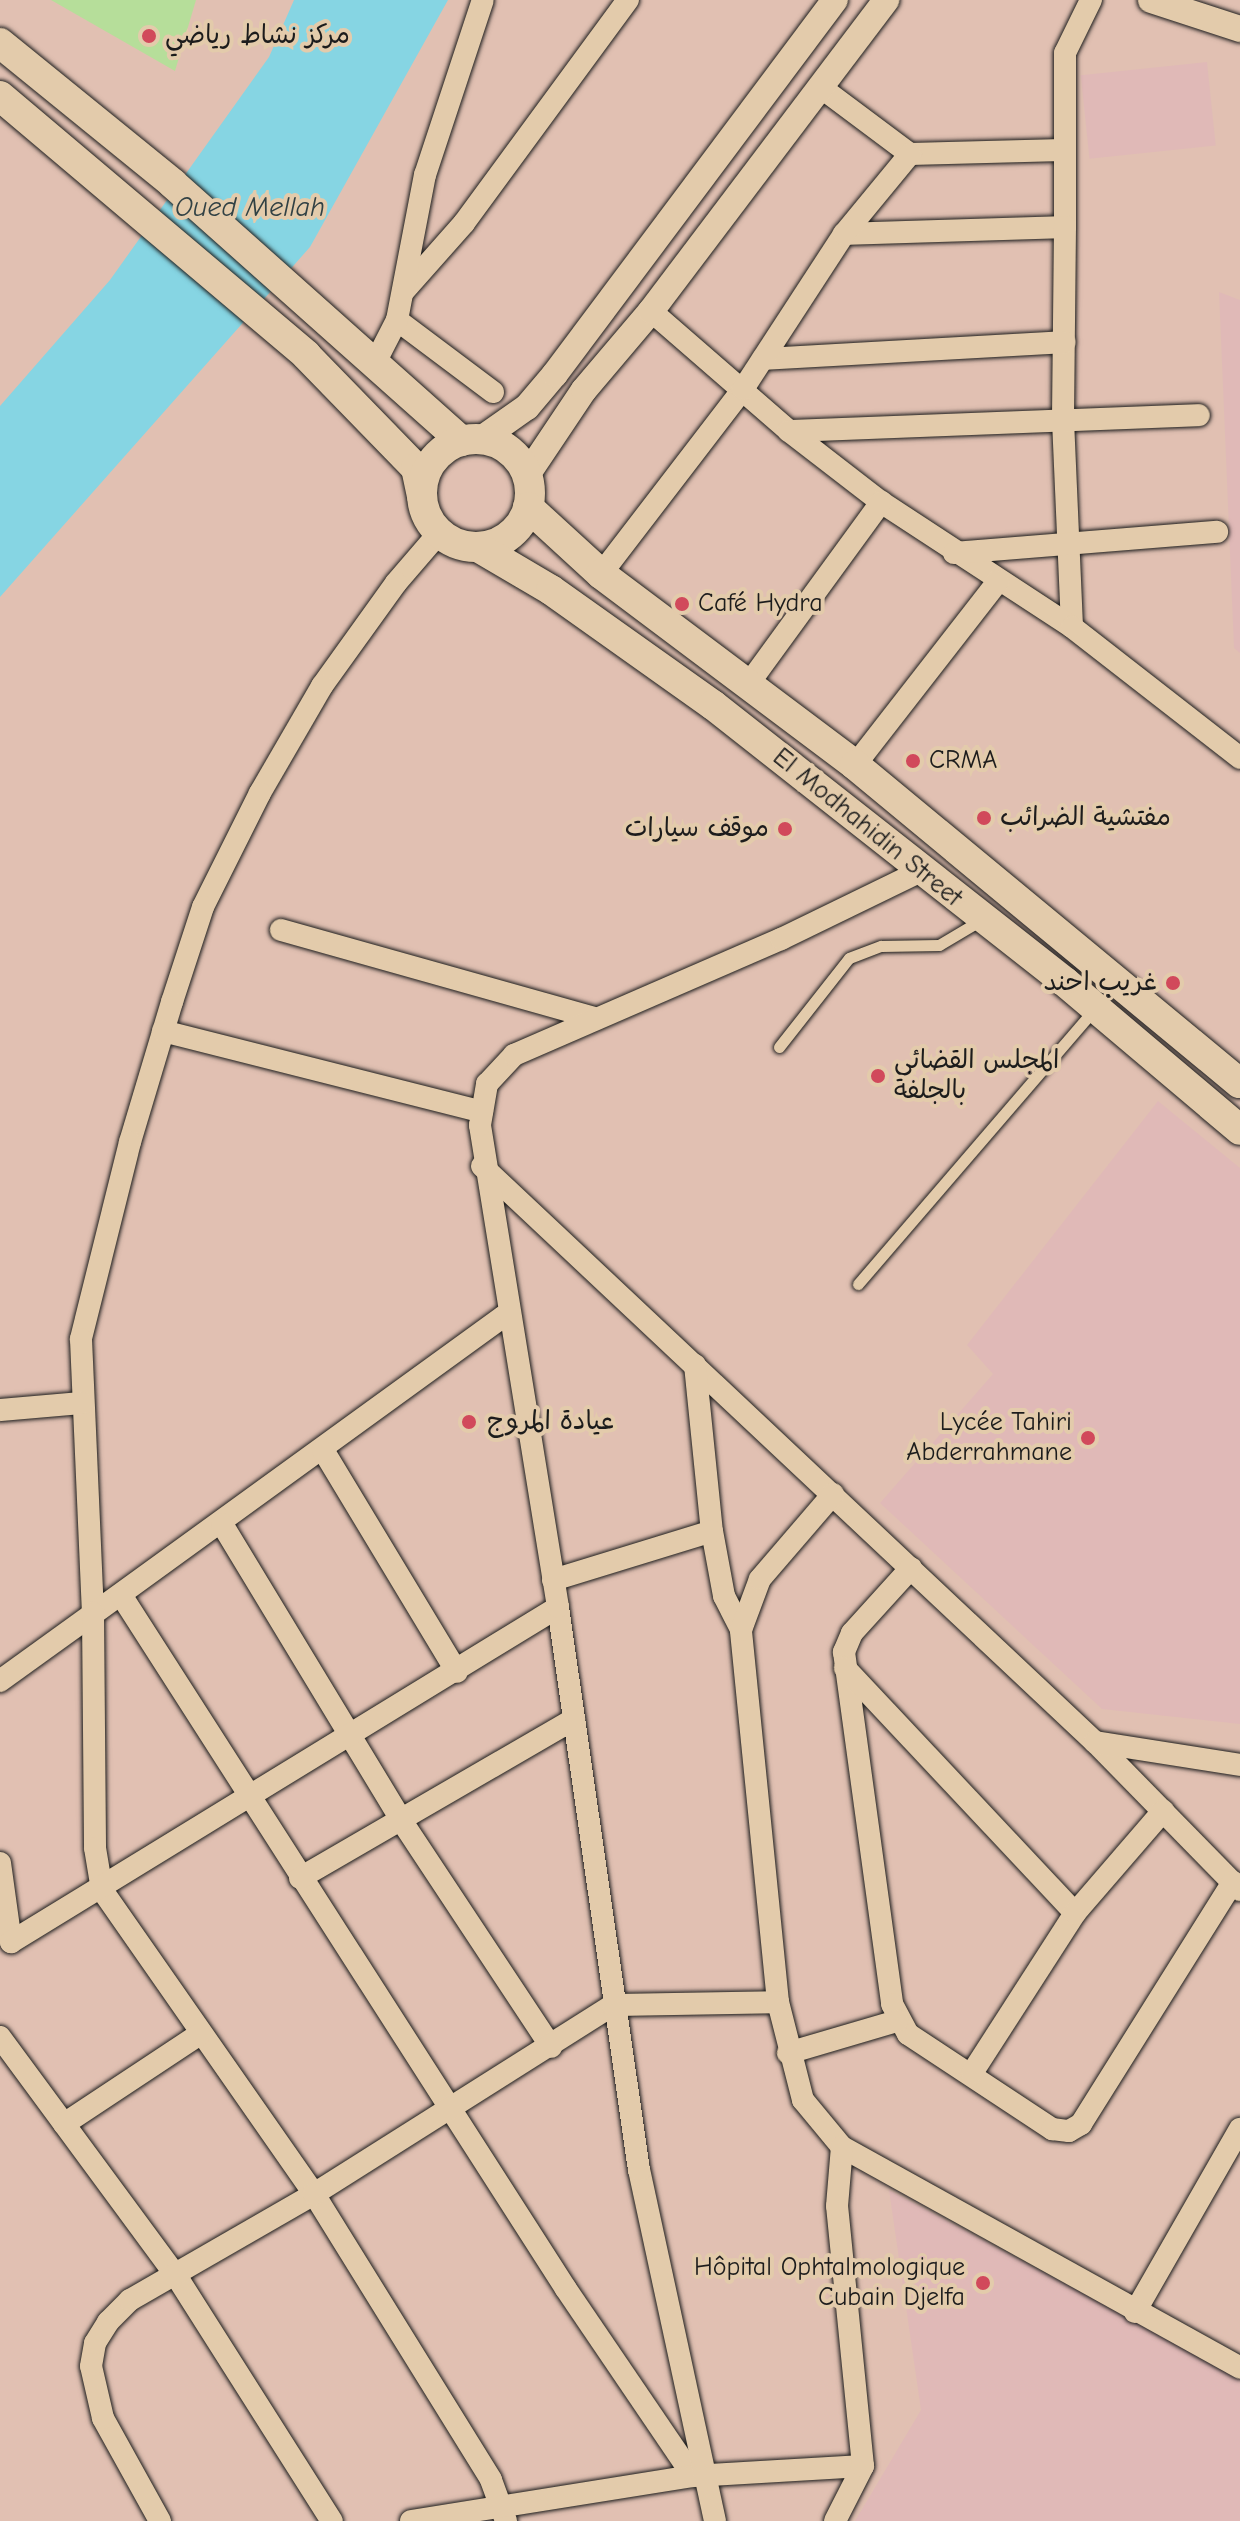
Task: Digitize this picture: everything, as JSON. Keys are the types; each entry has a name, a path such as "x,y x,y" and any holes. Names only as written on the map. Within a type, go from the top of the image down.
{"main road":[{"path":"0,43 172,183 471,440 509,451 527,475 528,507 510,535 478,547 439,533 422,496 416,468 306,355 0,96"},
{"path":"422,496 432,461 471,440"},
{"name":"El Modhahidin Street","path":"528,507 601,574 855,765 1240,1083"},
{"name":"El Modhahidin Street","path":"478,547 652,660 1095,1007 1240,1130"}],"street":[{"path":"376,361 397,320 425,175 483,0"},
{"path":"402,293 464,223 628,0"},
{"path":"471,440 527,407 555,374 835,0"},
{"path":"527,475 584,390 651,311 823,89 886,0"},
{"path":"1072,627 1063,420 1065,53 1091,0"},
{"path":"1151,0 1240,29"},
{"path":"823,89 910,154 1063,150"},
{"path":"601,574 743,389 844,234 910,154"},
{"path":"844,234 1065,227"},
{"path":"651,311 789,431 881,502 954,553 1072,627 1240,758"},
{"path":"397,320 493,392"},
{"path":"763,359 1065,342"},
{"path":"789,431 1199,415"},
{"path":"747,686 881,502"},
{"path":"954,553 1069,541 1217,532"},
{"path":"439,533 396,583 322,686 260,793 203,907 163,1031 81,1339 93,1614 95,1848 102,1890 314,2194 505,2514"},
{"path":"855,765 998,581"},
{"path":"715,2521 698,2476 613,2005 558,1607 482,1166 482,1112 487,1084 514,1055 781,939 923,870"},
{"path":"281,930 595,1018"},
{"path":"163,1031 482,1112"},
{"path":"482,1166 833,1494 1095,1742 1236,1886 1081,2124 1069,2131 1052,2129 972,2073 908,2034 897,2021 845,1668 847,1640 911,1568"},
{"path":"0,1681 222,1524 508,1313"},
{"path":"695,1365 712,1531 724,1596 741,1630 778,2002 788,2053 803,2100 842,2147 1240,2368"},
{"path":"0,1410 82,1403"},
{"path":"323,1450 457,1672"},
{"path":"741,1630 760,1579 833,1494"},
{"path":"222,1524 401,1820 551,2047"},
{"path":"553,1580 712,1531"},
{"path":"121,1595 248,1799 698,2476"},
{"path":"0,1863 6,1946 457,1672 558,1607"},
{"path":"845,1668 1075,1913"},
{"path":"300,1878 574,1719"},
{"path":"1095,1742 1240,1765"},
{"path":"972,2073 1075,1913 1163,1811"},
{"path":"160,2521 103,2418 91,2366 95,2343 108,2322 130,2300 314,2194 613,2005 778,2002"},
{"path":"788,2053 897,2021"},
{"path":"64,2124 200,2034"},
{"path":"0,2037 175,2274 332,2521"},
{"path":"1135,2312 1240,2129"},
{"path":"835,2521 863,2466 837,2206 842,2147"},
{"path":"411,2521 505,2514 698,2476 863,2466"}],"lane":[{"path":"779,1047 849,958 881,946 939,945 982,919"},
{"path":"858,1284 1095,1007"}],"shaded area":[{"path":"1207,62 1216,146 1089,159 1081,75"},
{"path":"1219,292 1240,300 1240,653 1234,648"},
{"name":"Lycée Tahiri Abderrahmane","path":"1158,1101 1240,1168 1240,1724 1102,1709 880,1503 993,1374 967,1345"},
{"name":"Hôpital Ophtalmologique Cubain Djelfa","path":"889,2190 1240,2377 1240,2521 855,2521 921,2410"}],"green space":[{"name":"مركز نشاط رياضي","path":"51,0 196,0 175,71"}],"water":[{"name":"Oued Mellah","path":"294,0 448,0 310,247 0,597 0,406 110,280 269,57"}],"place":[{"name":"مركز نشاط رياضي","path":"149,36"},
{"name":"Café Hydra","path":"682,604"},
{"name":"CRMA","path":"913,761"},
{"name":"مفتشية الضرائب","path":"984,818"},
{"name":"موقف سيارات","path":"785,829"},
{"name":"غريب احند","path":"1173,983"},
{"name":"المجلس القضائي بالجلفة","path":"878,1076"},
{"name":"عيادة المروج","path":"469,1422"},
{"name":"Lycée Tahiri Abderrahmane","path":"1088,1438"},
{"name":"Hôpital Ophtalmologique Cubain Djelfa","path":"983,2283"}]}
